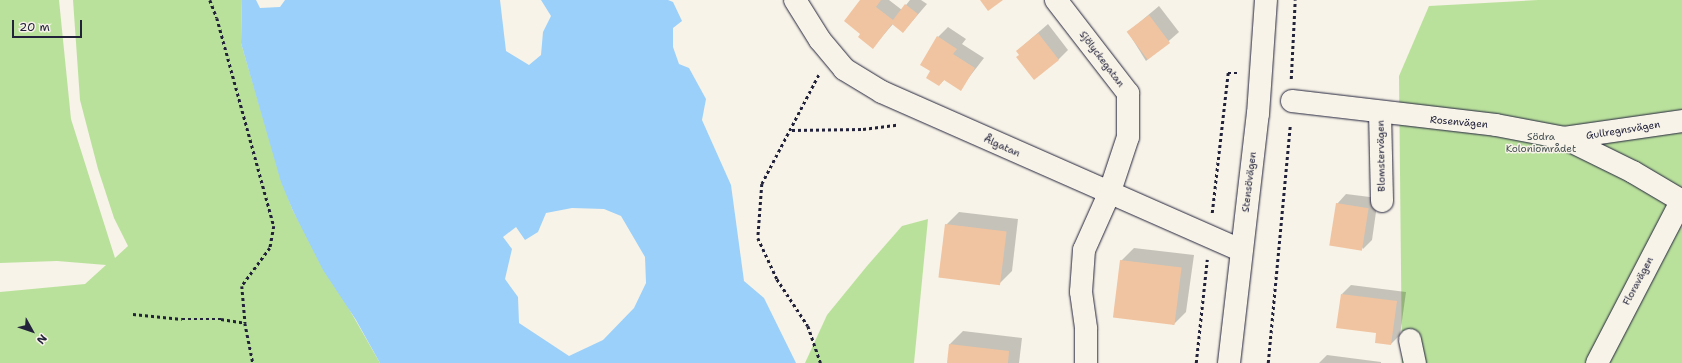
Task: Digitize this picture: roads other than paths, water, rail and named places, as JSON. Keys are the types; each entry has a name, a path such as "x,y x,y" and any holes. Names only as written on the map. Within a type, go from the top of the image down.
{"street":[{"name":"Ålgatan","path":"795,0 830,52 850,73 882,92 1109,194 1241,250"},
{"name":"Sjölyckegatan","path":"1056,0 1128,93 1128,137 1109,194"},
{"name":"Stensövägen","path":"1229,363 1261,74 1266,0"},
{"name":"Rosenvägen","path":"1292,101 1496,125 1564,138 1682,200"},
{"name":"Blomstervägen","path":"1380,112 1382,201"},
{"name":"Gullregnsvägen","path":"1564,138 1682,121"},
{"path":"1086,363 1086,329 1081,292 1084,250 1109,194"},
{"name":"Floravägen","path":"1597,363 1682,200"},
{"path":"1410,340 1415,363"}],"water":[{"path":"242,0 256,0 260,8 280,7 285,0 500,0 506,51 529,65 541,55 543,32 551,16 541,0 668,0 673,2 682,21 673,28 673,47 679,64 689,68 706,99 702,120 731,185 744,281 764,298 796,363 380,363 356,320 323,270 293,211 281,182 241,43","holes":["572,208 604,209 621,216 645,257 646,283 634,308 603,340 569,356 519,323 518,297 505,279 512,249 503,237 516,227 525,240 538,232 546,213"]}],"park label":[{"name":"Södra Koloniområdet","path":"1541,142"}]}
